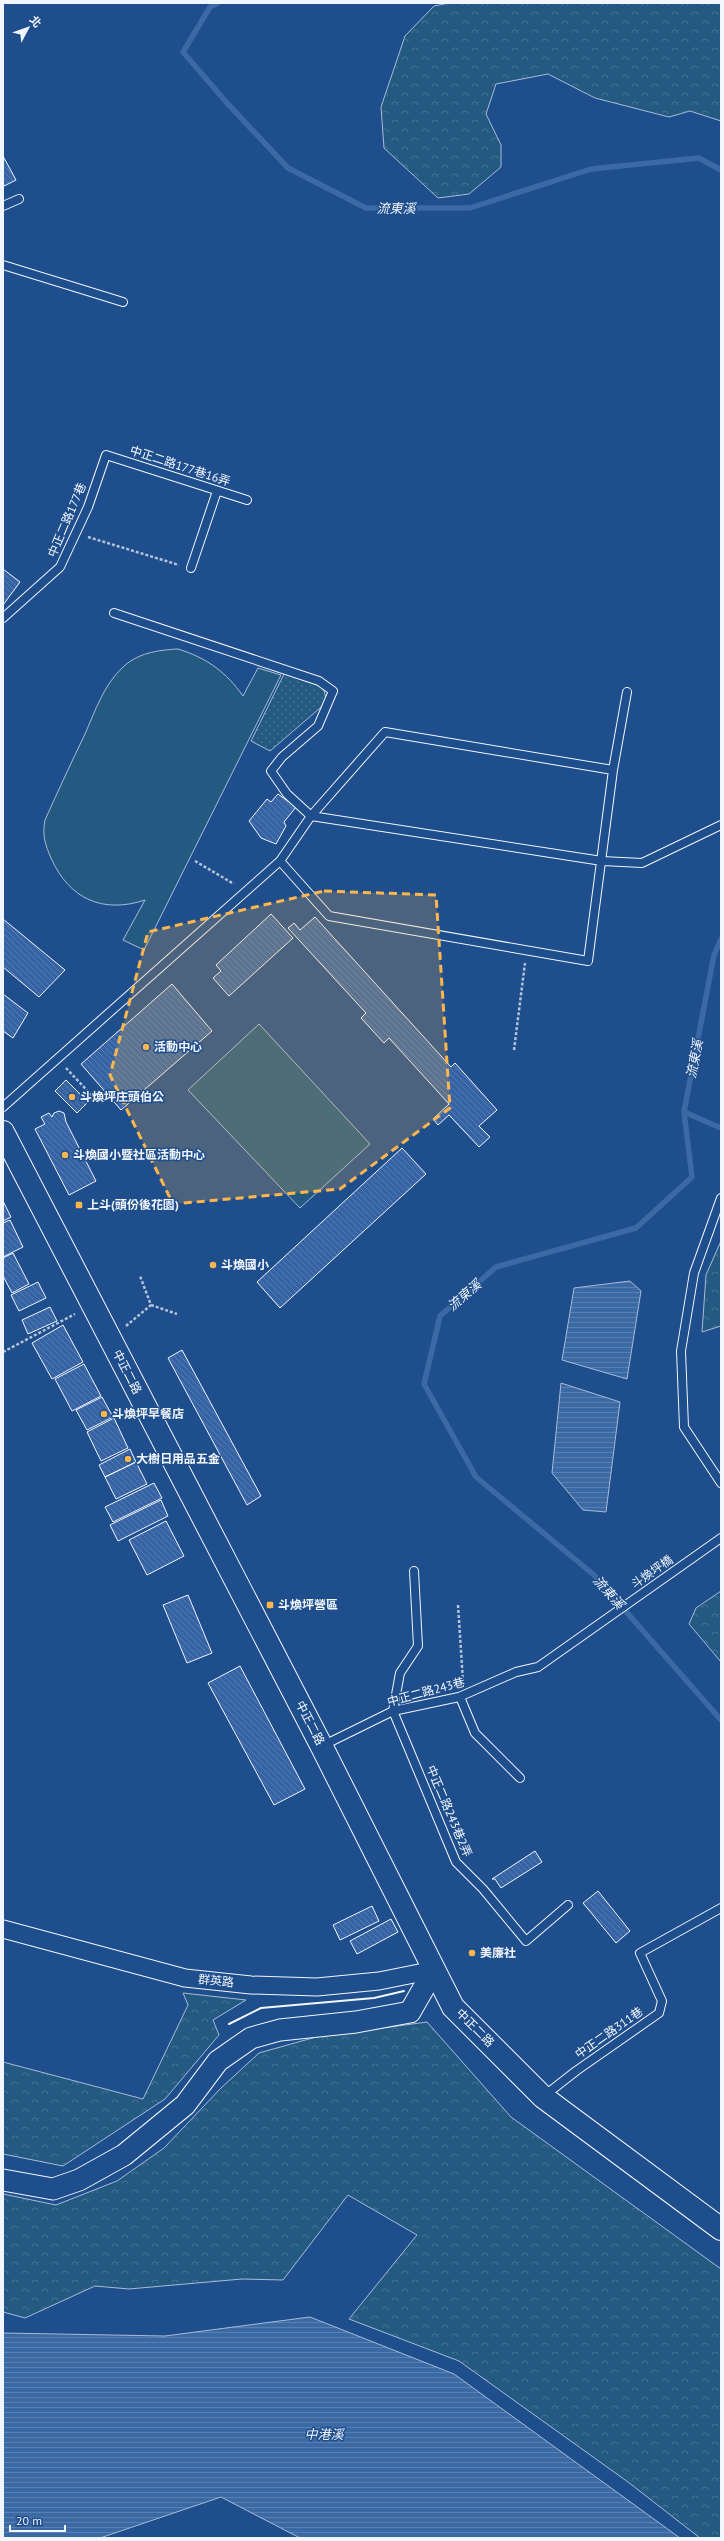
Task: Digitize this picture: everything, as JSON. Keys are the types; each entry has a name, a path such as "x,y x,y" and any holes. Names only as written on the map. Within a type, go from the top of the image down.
{"main road":[{"name":"中正二路","path":"3,1132 322,1747 454,2007 543,2097 721,2229"}],"street":[{"name":"群英路","path":"3,1929 185,1978 251,1985 317,1987 379,1981 434,1970"},
{"path":"3,2180 53,2189 79,2180 124,2156 142,2142 185,2105 218,2061 251,2038 280,2030 356,2022 410,2012 434,1970"}],"lane":[{"path":"3,206 19,200"},
{"path":"3,266 123,302"},
{"name":"中正二路177巷16弄","path":"106,455 247,500"},
{"name":"中正二路177巷","path":"3,618 60,567 76,534 106,455"},
{"path":"191,568 218,491"},
{"path":"114,613 319,681 333,691 318,726 282,757 271,771 287,794 312,816 602,861 642,863 721,825"},
{"path":"280,861 329,916 588,961 613,770 627,692"},
{"path":"3,1107 280,861 312,816 385,732 613,770"},
{"path":"721,1198 694,1273 681,1351 684,1427 721,1483"},
{"name":"斗煥坪橋","path":"538,1667 721,1538"},
{"path":"393,1710 400,1673 418,1646 414,1571"},
{"name":"中正二路243巷","path":"322,1747 393,1710 460,1697 516,1672 538,1667"},
{"path":"460,1697 475,1733 520,1778"},
{"name":"中正二路243巷2弄","path":"393,1710 456,1862 483,1890 526,1941 568,1905"},
{"name":"中正二路311巷","path":"543,2097 576,2071 659,2012 662,2001 640,1953 721,1908"}],"path":[{"path":"76,534 191,568"},
{"path":"195,861 233,883"},
{"path":"514,1050 526,950"},
{"path":"57,1059 98,1101"},
{"path":"140,1276 151,1305"},
{"path":"3,1352 93,1305"},
{"path":"151,1305 177,1314"},
{"path":"109,1336 128,1325 151,1305"},
{"path":"458,1605 463,1687 460,1697"}],"highlighted area":[{"path":"324,891 436,895 450,1108 340,1189 173,1204 110,1075 148,932"}],"green space":[{"path":"449,3 721,3 721,121 690,111 669,117 595,98 548,74 496,84 486,114 501,145 501,167 469,194 438,198 384,148 381,107 405,36 434,6"},
{"path":"178,649 207,661 223,673 237,687 243,696 258,668 281,675 144,950 123,940 145,900 130,904 102,904 89,900 78,893 67,884 58,872 51,858 45,839 44,825 100,699 110,682 122,668 134,659 155,651"},
{"path":"286,670 323,687 327,702 270,751 251,741"},
{"path":"259,1024 370,1144 300,1208 188,1090"},
{"path":"721,1241 721,1326 702,1332 706,1275"},
{"path":"721,1591 721,1662 689,1624 696,1608"},
{"path":"183,1993 246,2000 213,2020 219,2035 165,2099 63,2166 3,2154 3,2062 143,2099 188,2005"},
{"path":"427,2022 511,2117 721,2269 721,2538 700,2538 628,2482 459,2361 349,2319 417,2235 348,2195 283,2280 242,2279 129,2289 95,2286 25,2318 3,2312 3,2194 56,2205 117,2181 164,2148 221,2088 259,2053 316,2037"}],"water":[{"path":"630,1281 641,1291 627,1379 562,1360 574,1288"},
{"path":"561,1383 620,1402 606,1512 583,1510 552,1473"},
{"name":"中港溪","path":"310,2317 454,2374 680,2538 300,2538 221,2497 100,2538 3,2538 3,2333 165,2336"}],"building":[{"path":"3,156 16,180 4,186 3,184"},
{"path":"3,569 20,582 3,605"},
{"path":"278,794 296,807 284,822 286,826 276,844 261,838 249,821 267,799 271,802"},
{"path":"271,914 293,938 229,996 213,978 221,971 216,965"},
{"path":"315,917 451,1067 455,1063 497,1110 479,1126 490,1137 479,1147 449,1115 438,1125 433,1119 449,1104 389,1038 384,1043 361,1018 366,1013 288,928 294,923 300,930"},
{"path":"3,919 65,970 39,997 3,967"},
{"name":"活動中心","path":"172,984 212,1031 121,1110 81,1064"},
{"path":"3,994 28,1013 13,1038 3,1031"},
{"name":"斗煥坪庄頭伯公","path":"66,1080 88,1102 77,1113 55,1091"},
{"name":"斗煥國小暨社區活動中心","path":"59,1111 64,1113 66,1122 96,1181 69,1195 35,1129 45,1124 41,1117 49,1113 52,1117 54,1113"},
{"path":"402,1148 426,1174 280,1308 257,1282"},
{"path":"3,1201 11,1217 3,1221"},
{"path":"10,1220 23,1247 3,1257 3,1223"},
{"path":"13,1253 29,1284 12,1293 3,1276 3,1258"},
{"path":"38,1282 46,1298 19,1311 11,1295"},
{"path":"50,1307 57,1321 28,1334 22,1320"},
{"path":"63,1325 83,1362 52,1379 32,1343"},
{"path":"182,1350 261,1496 247,1505 168,1358"},
{"path":"84,1364 101,1396 72,1411 55,1379"},
{"path":"102,1397 113,1417 87,1430 76,1410"},
{"path":"114,1418 128,1448 101,1461 87,1432"},
{"path":"130,1449 136,1462 105,1477 99,1465"},
{"path":"136,1462 147,1484 116,1499 105,1477"},
{"path":"154,1483 162,1498 113,1522 105,1507"},
{"path":"161,1500 168,1516 118,1541 110,1525"},
{"path":"166,1521 184,1556 147,1575 129,1540"},
{"path":"188,1595 212,1653 187,1663 163,1605"},
{"path":"240,1666 305,1789 274,1805 208,1683"},
{"path":"535,1851 542,1862 501,1888 495,1879 492,1879"},
{"path":"598,1891 630,1931 616,1943 583,1903"},
{"path":"372,1906 379,1921 340,1940 333,1925"},
{"path":"391,1919 398,1932 357,1954 350,1941"}],"waterway":[{"name":"流東溪","path":"218,3 210,7 183,52 227,103 288,168 366,208 470,208 591,169 699,158 721,170"},
{"name":"流東溪","path":"721,939 714,955 684,1112 692,1177 636,1228 496,1267 440,1316 424,1384 476,1477 594,1575 721,1720"},
{"path":"684,1112 721,1128"}],"wall":[{"path":"229,2024 261,2008 374,1998 404,1991"}],"place":[{"name":"活動中心","path":"146,1047"},
{"name":"斗煥坪庄頭伯公","path":"72,1097"},
{"name":"斗煥國小暨社區活動中心","path":"65,1155"},
{"name":"上斗(頭份後花園)","path":"79,1205"},
{"name":"斗煥國小","path":"213,1265"},
{"name":"斗煥坪早餐店","path":"104,1414"},
{"name":"大樹日用品五金","path":"128,1459"},
{"name":"斗煥坪營區","path":"270,1605"},
{"name":"美廉社","path":"472,1953"}]}
